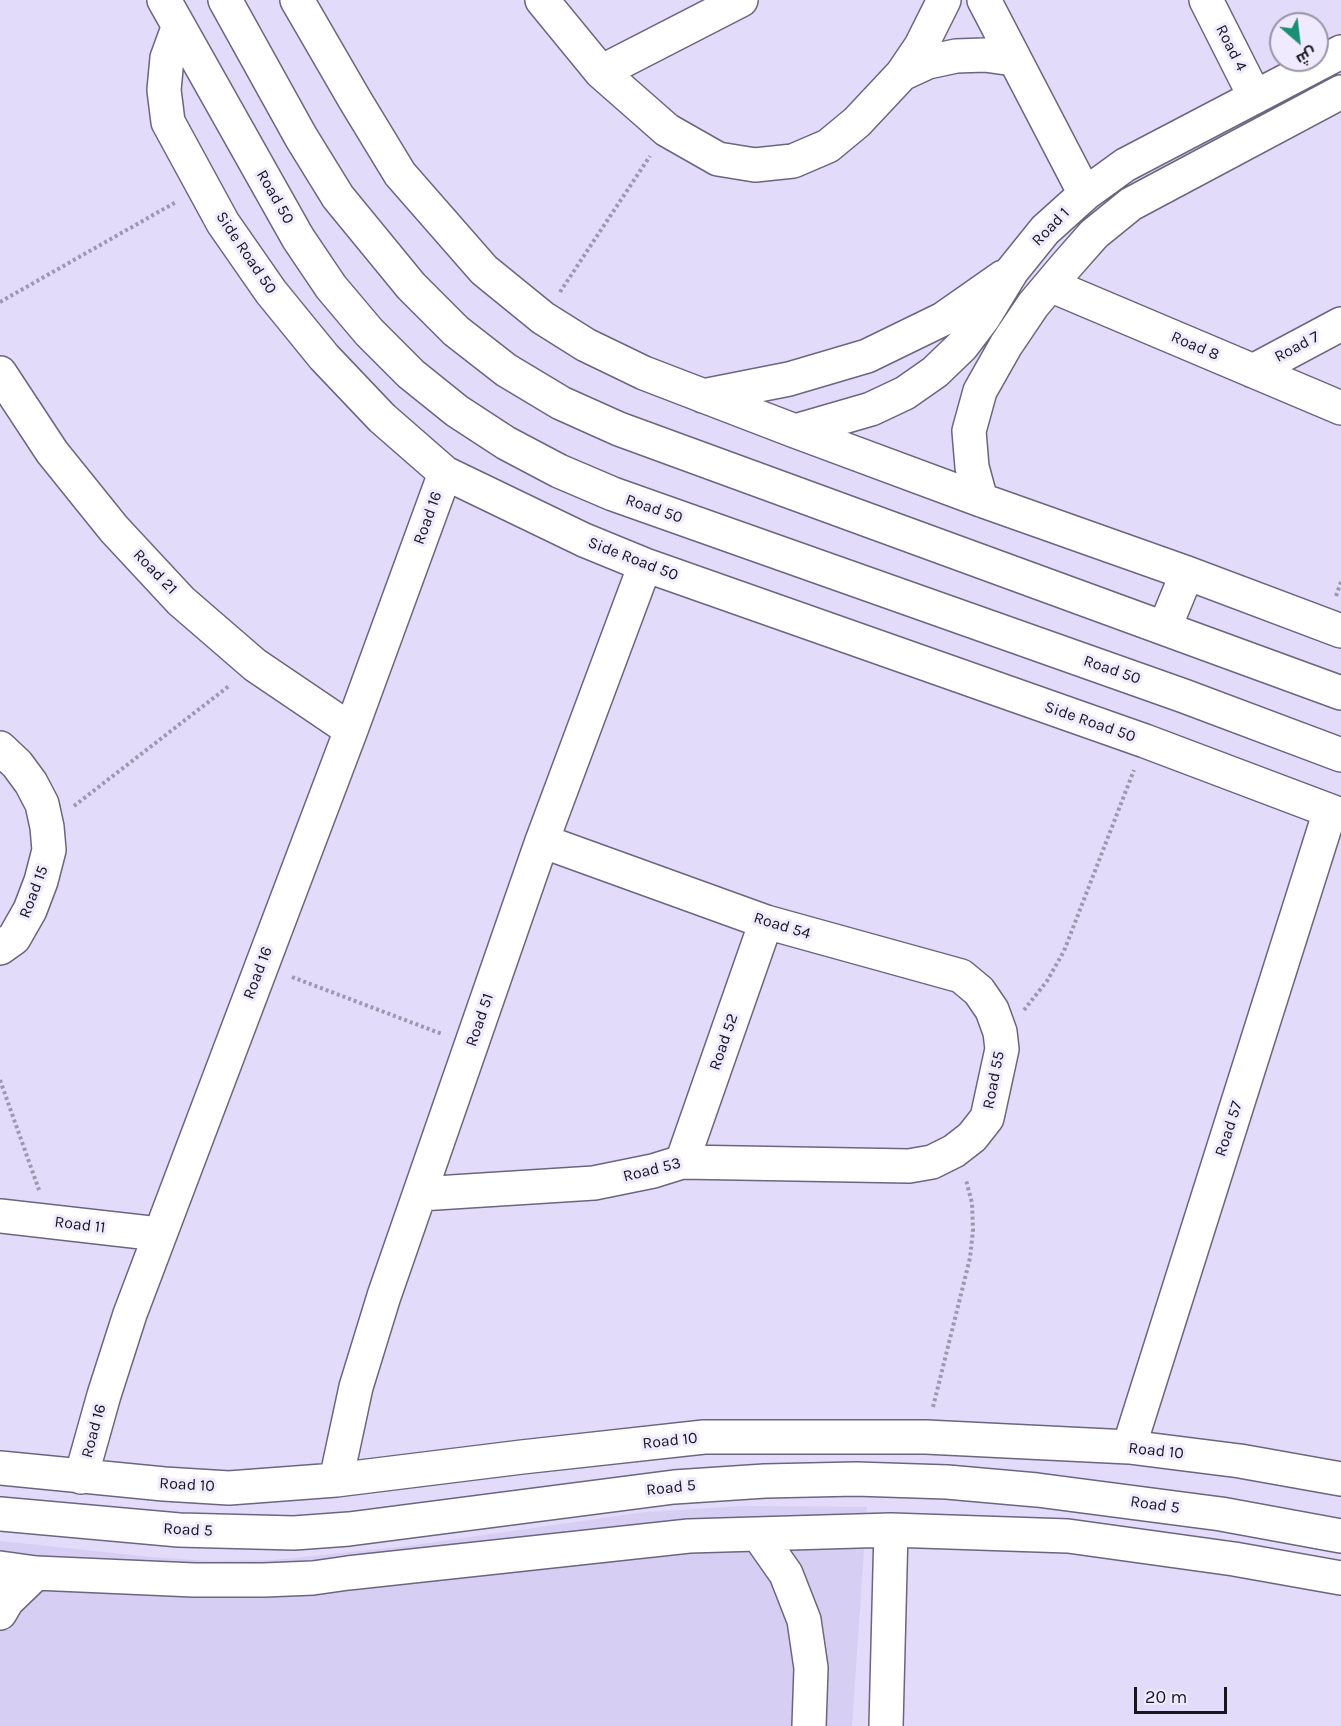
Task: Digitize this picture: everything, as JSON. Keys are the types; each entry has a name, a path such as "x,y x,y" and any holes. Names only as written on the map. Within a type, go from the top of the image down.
{"street":[{"path":"225,0 301,137 338,197 411,286 456,331 506,370 561,403 619,429 1341,693"},
{"path":"297,0 354,100 400,174 484,270 543,318 586,345 644,373 795,431 1341,631"},
{"path":"543,0 601,72 667,130 718,159 755,165 793,161 828,146 857,122 902,74 921,46 944,0"},
{"path":"601,72 741,0"},
{"path":"984,0 1084,194"},
{"name":"Road 4","path":"1206,0 1255,97"},
{"name":"Side Road 50","path":"171,14 164,90 168,122 224,223 271,292 324,357 382,418 445,473 584,540 645,565 1145,741 1335,813"},
{"name":"Road 50","path":"171,14 298,238 331,287 369,332 411,374 457,411 507,443 559,471 613,494 1185,696 1341,755"},
{"name":"Road 1","path":"795,431 871,409 905,393 935,372 968,339 1011,271 1045,230 1084,194 1125,165 1341,52"},
{"path":"902,74 928,62 956,56 985,55 1013,59"},
{"path":"981,500 972,467 969,431 980,391 1011,337 1033,305 1094,234 1131,204 1341,92"},
{"path":"703,396 789,379 867,356 943,319 1011,271"},
{"name":"Road 8","path":"1050,285 1341,408"},
{"name":"Road 7","path":"1253,371 1341,324"},
{"name":"Road 21","path":"0,373 52,452 114,529 181,600 255,665 351,730"},
{"name":"Road 16","path":"81,1477 104,1395 159,1234 351,730 445,473"},
{"name":"Road 51","path":"336,1480 363,1364 384,1296 542,841 645,565"},
{"path":"1165,627 1187,573"},
{"name":"Road 15","path":"0,748 32,783 42,804 49,850 30,910 14,938 0,948"},
{"name":"Road 57","path":"1129,1448 1335,813"},
{"name":"Road 54","path":"542,841 766,922 961,976 979,991 992,1010 1000,1032"},
{"name":"Road 52","path":"682,1162 766,922"},
{"name":"Road 55","path":"954,1152 972,1137 987,1118 1002,1049 1000,1032"},
{"name":"Road 53","path":"420,1194 594,1183 653,1171 682,1162 909,1166 933,1162 954,1152"},
{"name":"Road 11","path":"0,1216 159,1234"},
{"name":"Road 10","path":"0,1468 81,1477 229,1488 336,1480 704,1437 926,1437 1129,1448 1240,1461 1341,1479"},
{"name":"Road 5","path":"0,1514 179,1530 294,1533 349,1529 674,1487 765,1480 856,1479 946,1482 1037,1490 1221,1514 1341,1536"},
{"path":"348,1573 349,1529"},
{"path":"886,1726 891,1530"},
{"path":"0,1568 36,1573 194,1580 314,1578 688,1536 891,1530 1068,1536 1234,1559 1341,1578"},
{"path":"758,1534 786,1574 804,1620 811,1668 809,1726"},
{"path":"0,1613 7,1601 36,1573"}],"path":[{"path":"543,318 667,130"},
{"path":"0,302 202,186"},
{"path":"47,827 255,665"},
{"path":"1000,1032 1026,1008 1047,981 1064,951 1145,741"},
{"path":"261,965 471,1046"},
{"path":"0,1080 51,1222"},
{"path":"926,1437 970,1258 973,1230 972,1203 965,1177 954,1152"}],"shaded area":[{"path":"744,1506 867,1507 852,1726 0,1726 0,1541 151,1557 210,1561 274,1560 407,1546 645,1512"}]}
